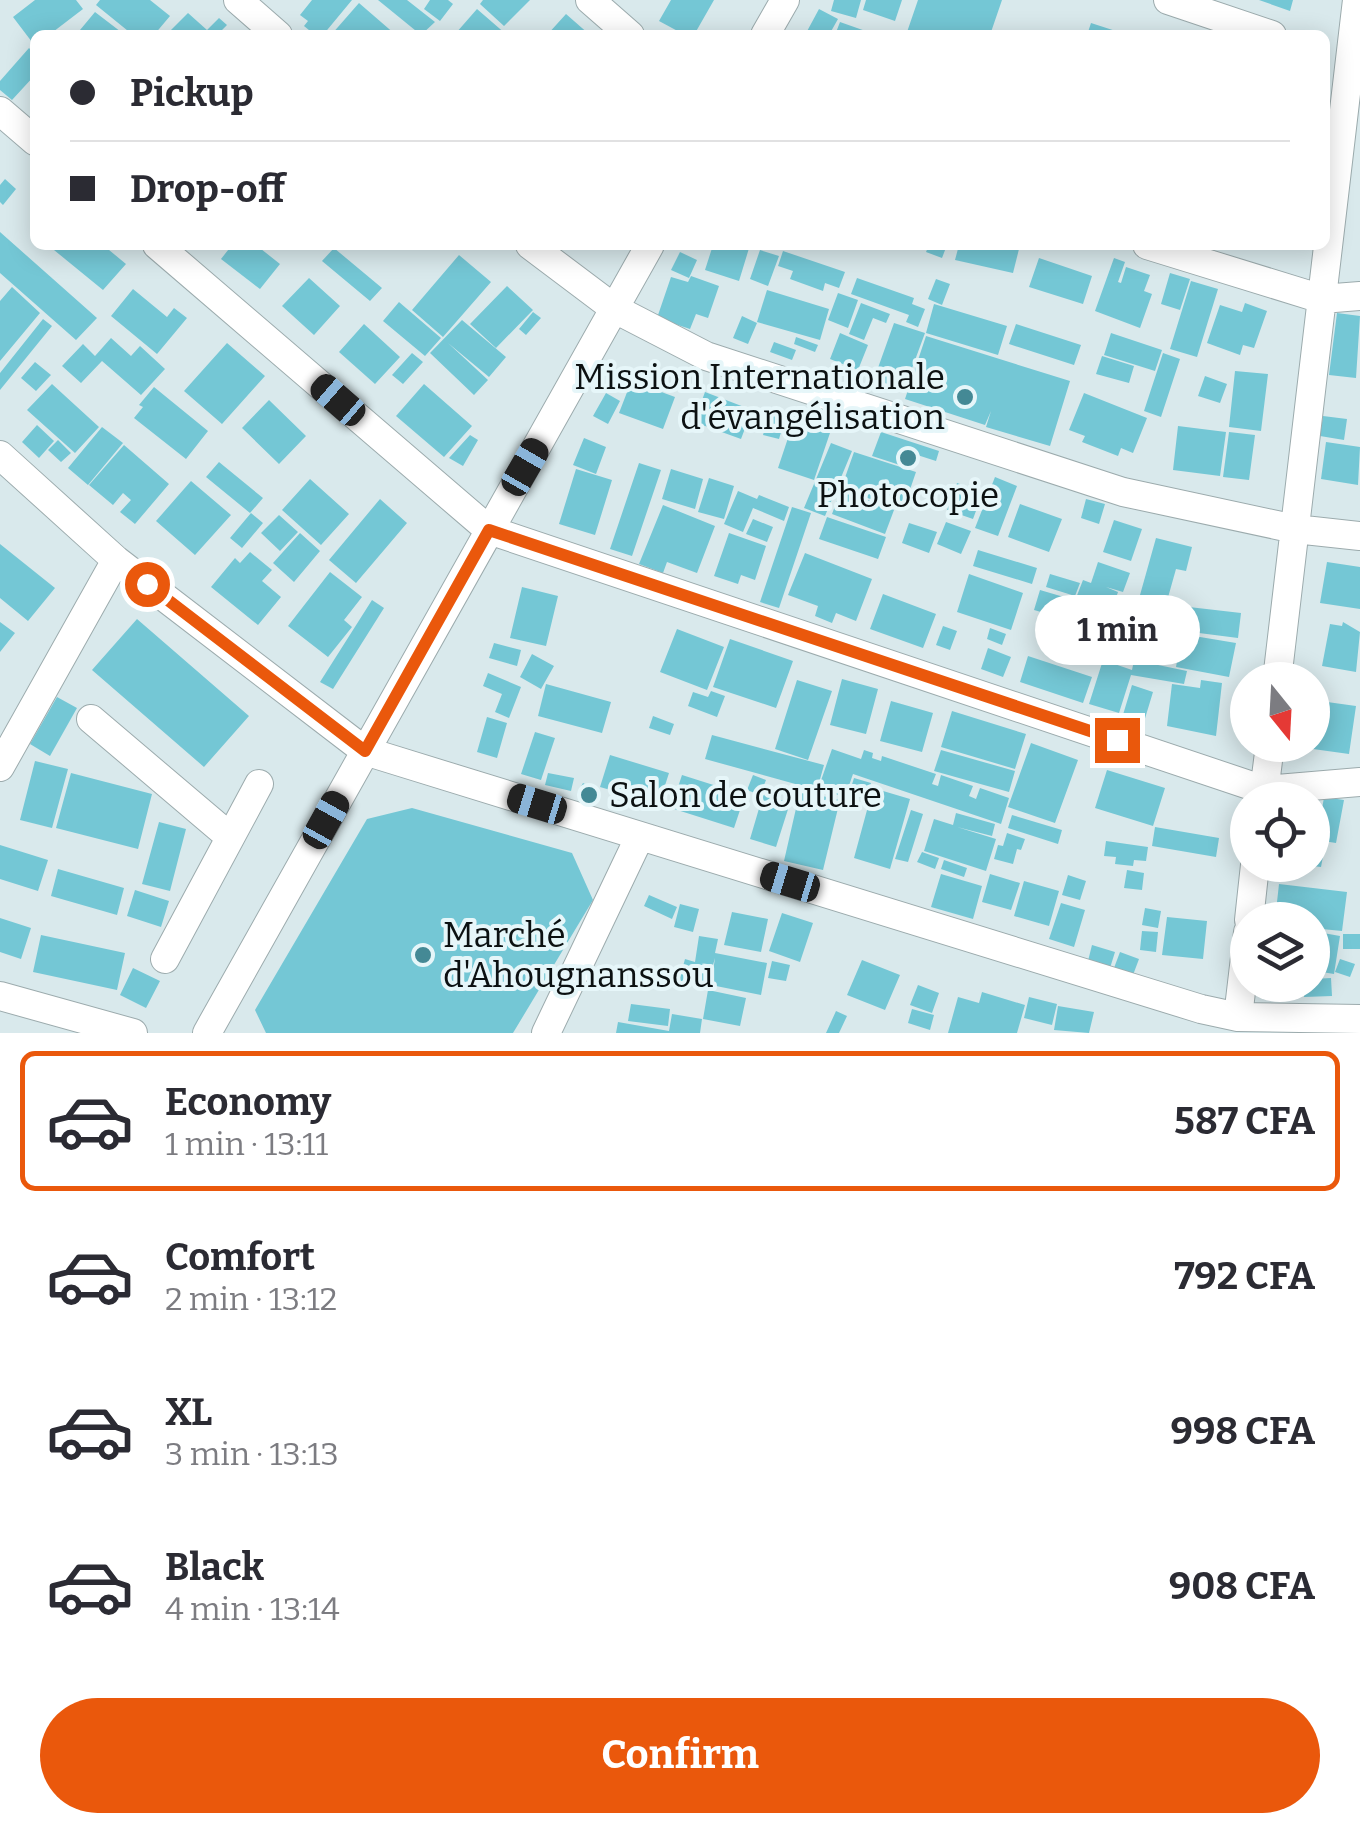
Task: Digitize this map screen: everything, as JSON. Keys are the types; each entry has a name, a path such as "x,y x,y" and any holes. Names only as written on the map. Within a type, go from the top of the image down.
{"street":[{"path":"238,0 272,30"},
{"path":"590,0 624,30"},
{"path":"768,30 785,0"},
{"path":"1168,0 1257,30"},
{"path":"1330,215 1345,58 1357,0"},
{"path":"0,111 30,137"},
{"path":"162,250 489,530 1230,783"},
{"path":"537,250 615,309 706,356 1104,486 1295,530 1360,536"},
{"path":"207,1033 647,250"},
{"path":"1163,250 1322,299 1360,296"},
{"path":"1279,662 1327,250"},
{"path":"0,455 116,560 365,751 640,836 1199,1021 1238,1016 1360,1018"},
{"path":"0,766 116,560"},
{"path":"91,719 230,837"},
{"path":"1330,786 1360,782"},
{"path":"165,959 258,784"},
{"path":"546,1033 640,836"},
{"path":"0,996 133,1033"},
{"path":"1238,1016 1240,1002"}],"building":[{"path":"35,0 76,0 83,9 56,30 30,30 30,39 13,17"},
{"path":"100,0 150,0 170,16 158,30 127,30 96,5"},
{"path":"312,0 352,0 327,30 309,30 304,26 308,21 300,15"},
{"path":"378,0 407,0 435,22 426,30 415,30"},
{"path":"430,0 448,0 453,4 440,21 424,9"},
{"path":"483,0 530,0 504,26 480,4"},
{"path":"671,0 714,0 697,30 676,30 659,21"},
{"path":"834,0 861,0 856,18 831,11"},
{"path":"866,0 902,0 895,21 863,10"},
{"path":"918,0 1002,0 992,30 908,30"},
{"path":"1259,0 1293,0 1290,11"},
{"path":"359,3 390,30 335,30"},
{"path":"477,9 501,30 459,30"},
{"path":"819,9 838,19 832,30 808,30"},
{"path":"95,12 118,30 80,30"},
{"path":"188,13 207,30 171,30"},
{"path":"566,14 584,30 552,30"},
{"path":"219,18 227,25 222,30 207,30"},
{"path":"840,22 863,30 837,30"},
{"path":"1091,23 1113,30 1089,30"},
{"path":"29,48 30,80 12,100 0,90 0,81"},
{"path":"5,179 16,189 3,205 0,185"},
{"path":"0,232 97,318 76,340 0,273"},
{"path":"54,250 109,250 126,264 103,290"},
{"path":"228,250 262,250 280,264 260,289 221,259"},
{"path":"336,250 382,288 370,301 322,261"},
{"path":"711,250 748,250 739,281 705,270"},
{"path":"760,250 779,256 768,286 750,279"},
{"path":"927,250 945,250 942,258"},
{"path":"958,250 1019,250 1013,273 955,260"},
{"path":"783,251 845,272 839,288 825,283 823,291 790,279 793,271 778,266"},
{"path":"680,252 697,260 689,278 671,270"},
{"path":"459,255 491,282 443,337 412,310"},
{"path":"1039,258 1092,276 1083,304 1029,287"},
{"path":"1114,258 1125,262 1118,282 1121,283 1126,267 1150,275 1144,291 1152,294 1140,328 1095,311"},
{"path":"1170,273 1190,279 1180,310 1161,304"},
{"path":"691,276 719,286 708,318 696,314 690,329 657,318 671,277 688,282"},
{"path":"309,278 340,306 314,335 282,306"},
{"path":"857,278 914,298 912,304 925,309 918,327 906,322 909,315 851,294"},
{"path":"936,279 950,284 942,305 928,299"},
{"path":"1191,281 1218,289 1197,357 1170,349"},
{"path":"507,286 533,310 496,348 470,324"},
{"path":"12,287 40,313 0,361 0,301"},
{"path":"133,289 167,317 174,308 187,318 157,354 111,316"},
{"path":"767,290 829,309 820,340 757,322"},
{"path":"838,293 858,300 848,328 828,320"},
{"path":"399,302 441,338 425,356 383,321"},
{"path":"861,303 890,314 886,323 873,318 864,340 849,334"},
{"path":"1245,303 1267,311 1254,348 1243,345 1240,355 1207,343 1220,305 1242,312"},
{"path":"934,304 1007,326 998,355 926,333"},
{"path":"533,312 541,318 526,335 519,329"},
{"path":"1337,313 1360,316 1356,378 1329,375"},
{"path":"742,316 757,323 748,344 733,338"},
{"path":"43,319 52,326 0,390 0,373"},
{"path":"462,320 506,357 489,377 448,343 488,380 474,395 430,353"},
{"path":"894,323 925,333 904,390 874,379"},
{"path":"364,324 400,357 375,384 339,352"},
{"path":"1016,324 1081,345 1074,365 1009,344"},
{"path":"840,333 868,345 858,370 830,359"},
{"path":"1111,333 1162,350 1155,371 1104,355"},
{"path":"926,336 1070,381 1050,446 986,427 991,411 985,425 905,399"},
{"path":"796,337 818,345 815,352 794,344"},
{"path":"111,338 131,356 140,346 165,369 141,395 102,361 81,383 62,366 83,344 95,356"},
{"path":"774,342 796,350 792,360 770,352"},
{"path":"227,343 265,376 222,424 184,391"},
{"path":"412,353 423,362 403,384 392,375"},
{"path":"1163,353 1180,359 1161,417 1144,411"},
{"path":"1102,356 1134,366 1129,383 1096,374"},
{"path":"35,362 51,375 36,391 21,378"},
{"path":"636,369 660,378 656,390 675,397 663,429 619,413"},
{"path":"1235,371 1268,374 1261,431 1229,427"},
{"path":"1205,376 1227,384 1220,403 1198,396"},
{"path":"52,384 99,427 75,453 27,410"},
{"path":"424,384 472,426 444,457 396,416"},
{"path":"154,387 208,431 186,459 134,418"},
{"path":"705,392 752,410 741,439 694,422"},
{"path":"606,393 620,401 608,424 593,416"},
{"path":"1084,393 1147,418 1133,453 1121,448 1118,456 1082,442 1085,436 1069,430"},
{"path":"269,400 306,436 279,464 242,428"},
{"path":"771,407 787,412 779,439 763,435"},
{"path":"1323,416 1347,419 1344,440 1320,436"},
{"path":"795,417 831,430 814,480 778,468"},
{"path":"37,425 54,441 39,458 22,442"},
{"path":"1178,426 1226,432 1220,476 1173,470"},
{"path":"102,427 123,443 88,485 68,468"},
{"path":"881,432 939,451 936,461 911,453 906,467 872,456"},
{"path":"1229,432 1255,435 1249,480 1223,477"},
{"path":"470,435 478,440 463,466 449,458"},
{"path":"584,438 606,447 596,474 573,465"},
{"path":"58,440 71,453 61,462 48,450"},
{"path":"1326,442 1360,447 1358,485 1321,479"},
{"path":"831,443 852,451 825,516 804,508"},
{"path":"124,445 169,484 135,524 120,512 131,500 123,493 113,505 89,485"},
{"path":"854,452 916,472 903,510 841,489"},
{"path":"219,462 263,498 250,513 206,477"},
{"path":"639,463 661,470 632,556 610,549"},
{"path":"576,469 612,480 595,535 559,524"},
{"path":"671,469 703,479 695,509 662,499"},
{"path":"995,477 1017,486 998,536 975,528"},
{"path":"709,478 734,486 724,519 698,512"},
{"path":"310,479 349,514 321,545 282,510"},
{"path":"191,481 231,515 195,555 156,521"},
{"path":"957,483 983,492 973,519 947,510"},
{"path":"841,490 894,510 885,534 832,514"},
{"path":"738,491 789,507 784,521 753,508 743,532 724,524"},
{"path":"380,499 407,523 356,583 329,560"},
{"path":"1086,499 1105,504 1099,524 1081,518"},
{"path":"1020,504 1062,519 1049,552 1008,537"},
{"path":"663,505 715,526 697,573 667,562 663,573 639,564"},
{"path":"792,507 811,513 779,608 760,602"},
{"path":"251,513 263,523 242,548 230,538"},
{"path":"279,515 298,532 280,551 261,533"},
{"path":"827,517 886,537 878,559 819,539"},
{"path":"753,519 773,527 767,542 746,534"},
{"path":"1114,520 1142,529 1131,561 1103,552"},
{"path":"946,522 971,531 961,554 937,544"},
{"path":"909,523 937,532 929,553 902,543"},
{"path":"300,533 320,551 294,582 273,563"},
{"path":"729,533 766,546 755,580 741,575 738,584 714,576"},
{"path":"1156,538 1192,547 1186,571 1176,569 1167,601 1140,595"},
{"path":"0,544 55,588 28,621 0,598"},
{"path":"978,550 1037,568 1032,584 973,566"},
{"path":"250,552 272,570 262,581 281,597 258,625 211,587 235,558 240,563"},
{"path":"805,553 872,579 856,621 836,613 832,623 815,616 818,606 788,595"},
{"path":"1098,562 1130,573 1123,592 1106,587 1118,592 1112,610 1076,598 1083,580 1091,583"},
{"path":"1327,562 1360,567 1360,609 1320,603"},
{"path":"330,572 362,597 344,620 352,627 328,657 288,626"},
{"path":"969,574 1023,593 1011,630 957,612"},
{"path":"1050,574 1080,583 1075,596 1046,587"},
{"path":"522,587 558,596 546,646 510,638"},
{"path":"1040,590 1074,600 1074,604 1075,600 1099,607 1094,627 1034,610"},
{"path":"883,594 936,614 923,648 870,629"},
{"path":"1119,595 1138,600 1120,663 1100,657"},
{"path":"372,600 384,608 333,689 320,682"},
{"path":"1163,604 1241,613 1238,638 1160,628"},
{"path":"137,619 249,716 204,767 92,670"},
{"path":"0,622 15,633 0,652"},
{"path":"1343,622 1360,632 1356,672 1330,667 1330,662 1323,662 1330,624 1342,626"},
{"path":"943,626 957,631 950,650 936,645"},
{"path":"990,628 1006,634 1002,645 987,639"},
{"path":"677,629 724,647 707,690 660,672"},
{"path":"1182,634 1236,643 1229,677 1176,667"},
{"path":"730,639 793,661 776,708 713,687"},
{"path":"494,643 521,650 517,666 489,658"},
{"path":"988,648 1011,657 1003,677 981,669"},
{"path":"532,654 554,666 541,689 520,677"},
{"path":"1028,656 1092,677 1083,703 1020,682"},
{"path":"1103,660 1132,670 1134,660 1187,671 1184,684 1131,675 1119,713 1089,704"},
{"path":"488,673 521,687 509,718 495,712 502,694 483,686"},
{"path":"842,679 878,689 866,734 830,725"},
{"path":"797,680 832,691 808,760 775,749"},
{"path":"1201,680 1222,683 1216,736 1167,726 1172,684 1200,688"},
{"path":"546,684 611,702 602,733 538,716"},
{"path":"1132,685 1153,692 1143,725 1122,718"},
{"path":"711,691 725,696 717,717 688,706 693,692 708,697"},
{"path":"57,697 77,708 50,756 30,744"},
{"path":"891,701 933,713 922,752 880,741"},
{"path":"1330,702 1356,706 1349,754 1330,751"},
{"path":"952,711 1026,734 1015,769 941,747"},
{"path":"653,716 674,724 670,735 649,728"},
{"path":"487,717 507,723 497,758 477,752"},
{"path":"535,732 555,738 541,780 521,774"},
{"path":"712,735 824,765 817,790 705,759"},
{"path":"1031,743 1078,760 1055,823 1008,807"},
{"path":"832,749 861,759 864,750 881,761 882,756 936,774 932,784 938,786 941,775 973,786 969,796 976,799 980,788 1009,798 1001,824 853,774 845,797 818,789"},
{"path":"941,750 1015,771 1009,792 934,771"},
{"path":"610,755 669,773 659,804 600,787"},
{"path":"35,761 68,769 52,828 20,820"},
{"path":"1107,770 1165,788 1153,826 1095,808"},
{"path":"71,773 152,794 138,849 56,828"},
{"path":"548,773 574,778 571,791 545,785"},
{"path":"682,775 745,795 734,828 671,808"},
{"path":"753,775 766,780 760,795 747,790"},
{"path":"854,778 871,783 866,799 849,794"},
{"path":"583,783 596,790 590,801 577,794"},
{"path":"873,788 910,799 890,869 854,858"},
{"path":"800,791 840,800 823,870 784,861"},
{"path":"763,795 790,803 776,847 750,839"},
{"path":"1330,798 1344,800 1336,843 1330,842"},
{"name":"Marché d'Ahougnanssou","path":"412,808 572,853 593,900 513,1033 266,1033 255,1010 367,819"},
{"path":"911,810 923,814 908,862 895,859"},
{"path":"956,813 995,824 992,836 957,827 996,839 986,871 924,851 934,819 953,825"},
{"path":"1012,815 1062,830 1058,844 1008,828"},
{"path":"159,822 186,829 170,891 142,884"},
{"path":"1155,827 1219,838 1216,857 1152,846"},
{"path":"1007,833 1025,839 1013,864 994,859"},
{"path":"1106,841 1148,847 1146,861 1134,860 1133,866 1115,864 1116,857 1104,856"},
{"path":"0,845 48,860 38,891 0,879"},
{"path":"922,852 939,858 935,869 917,862"},
{"path":"944,860 967,868 964,877 941,869"},
{"path":"58,869 124,888 117,915 51,896"},
{"path":"1127,870 1144,873 1142,890 1124,888"},
{"path":"941,874 982,886 973,919 931,907"},
{"path":"990,874 1020,883 1011,910 982,902"},
{"path":"1068,875 1086,881 1080,900 1062,895"},
{"path":"1024,881 1059,891 1049,926 1014,916"},
{"path":"1279,884 1347,892 1342,931 1330,930 1330,902 1277,902"},
{"path":"135,890 169,901 161,927 127,916"},
{"path":"649,895 677,907 672,919 644,906"},
{"path":"1061,903 1085,910 1074,947 1049,939"},
{"path":"680,904 699,909 693,932 674,927"},
{"path":"1145,908 1161,911 1158,928 1142,925"},
{"path":"732,912 768,919 761,952 724,945"},
{"path":"782,913 813,923 800,962 769,951"},
{"path":"1167,917 1207,921 1203,959 1162,955"},
{"path":"0,918 31,928 21,959 0,952"},
{"path":"1142,931 1158,932 1156,952 1140,950"},
{"path":"1330,934 1340,936 1334,974 1330,973"},
{"path":"1343,934 1360,934 1360,949 1343,949"},
{"path":"41,935 125,953 117,990 33,972"},
{"path":"699,936 718,939 715,953 767,963 761,995 711,985 715,958 713,965 701,963 713,967 707,988 679,981 685,959 695,962"},
{"path":"1092,945 1115,952 1110,968 1088,961"},
{"path":"1120,952 1139,959 1133,975 1114,968"},
{"path":"1340,959 1355,964 1350,977 1335,972"},
{"path":"862,960 900,975 885,1010 847,995"},
{"path":"772,961 790,965 786,981 768,978"},
{"path":"133,968 160,981 146,1008 120,995"},
{"path":"918,985 939,993 932,1013 910,1005"},
{"path":"708,990 746,998 740,1026 703,1019"},
{"path":"982,992 1025,1005 1017,1033 948,1033 958,997 979,1003"},
{"path":"1029,997 1057,1004 1052,1025 1024,1018"},
{"path":"631,1004 670,1009 668,1026 628,1021"},
{"path":"1058,1006 1094,1012 1089,1033 1054,1030"},
{"path":"912,1009 934,1015 930,1030 908,1023"},
{"path":"836,1011 847,1016 839,1033 826,1033"},
{"path":"672,1014 702,1019 700,1033 616,1033 618,1022 669,1031"}],"place":[{"name":"Mission Internationale d'évangélisation","path":"965,397"},
{"name":"Photocopie","path":"908,458"},
{"name":"Salon de couture","path":"589,795"},
{"name":"Marché d'Ahougnanssou","path":"423,955"}],"route":[{"path":"147,584 365,751 489,530 1117,740"}]}
